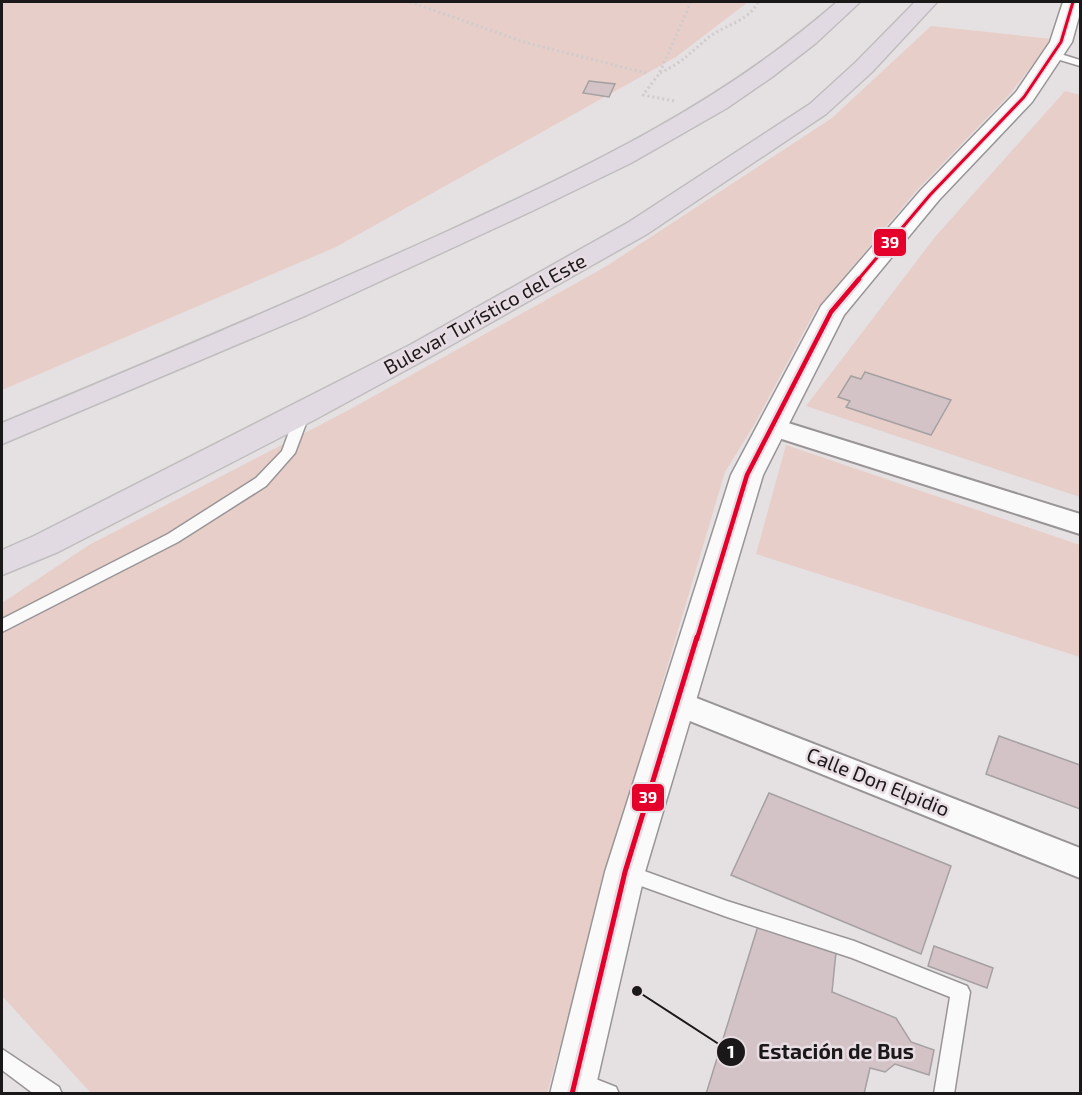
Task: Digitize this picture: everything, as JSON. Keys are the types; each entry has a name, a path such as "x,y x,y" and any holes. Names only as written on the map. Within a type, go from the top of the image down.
{"highway":[{"path":"2,434 363,280 626,157 744,85 824,27 849,2"},
{"name":"Bulevar Turístico del Este","path":"2,563 46,544 303,413 420,351 638,228 818,109 864,68 926,2"}],"street":[{"path":"573,1087 625,872 747,475 831,312 930,195 1024,97 1067,59 1061,42 1072,2"},
{"path":"772,427 1080,524"},
{"name":"Calle Don Elpidio","path":"676,702 1080,863"}],"lane":[{"path":"2,626 173,538 261,482 288,453 303,413"},
{"path":"625,872 727,909 854,950 960,992 944,1094"},
{"path":"2,1059 52,1094"},
{"path":"573,1087 609,1094"}],"path":[{"path":"410,2 527,43 646,73"},
{"path":"643,95 659,74 691,2"},
{"path":"659,74 681,63 711,36 753,12 758,2"}],"shaded area":[{"path":"2,2 748,2 676,57 336,247 2,390"},
{"path":"931,26 1052,39 1010,94 917,190 815,311 754,425 725,472 657,701 547,1093 91,1093 2,996 2,603 89,545 347,411 605,267 832,118"},
{"path":"1065,91 1080,95 1080,497 806,406 935,237"},
{"path":"786,445 1080,545 1080,657 756,554"}],"building":[{"path":"589,81 615,84 609,97 583,93"},
{"path":"865,372 951,400 931,435 846,407 850,401 838,397 851,376 861,379"},
{"path":"999,736 1080,765 1080,809 986,774"},
{"path":"769,793 951,866 921,954 731,875"},
{"path":"758,926 836,952 832,992 896,1018 911,1042 934,1050 929,1075 895,1064 885,1072 870,1068 864,1094 706,1094"},
{"path":"934,946 993,968 987,988 928,966"}],"transit line":[{"name":"39","path":"572,1094 625,872 747,475 831,312 930,195 1024,97 1061,42 1073,2"}],"place":[{"name":"Estación de Bus","path":"637,991"}]}
